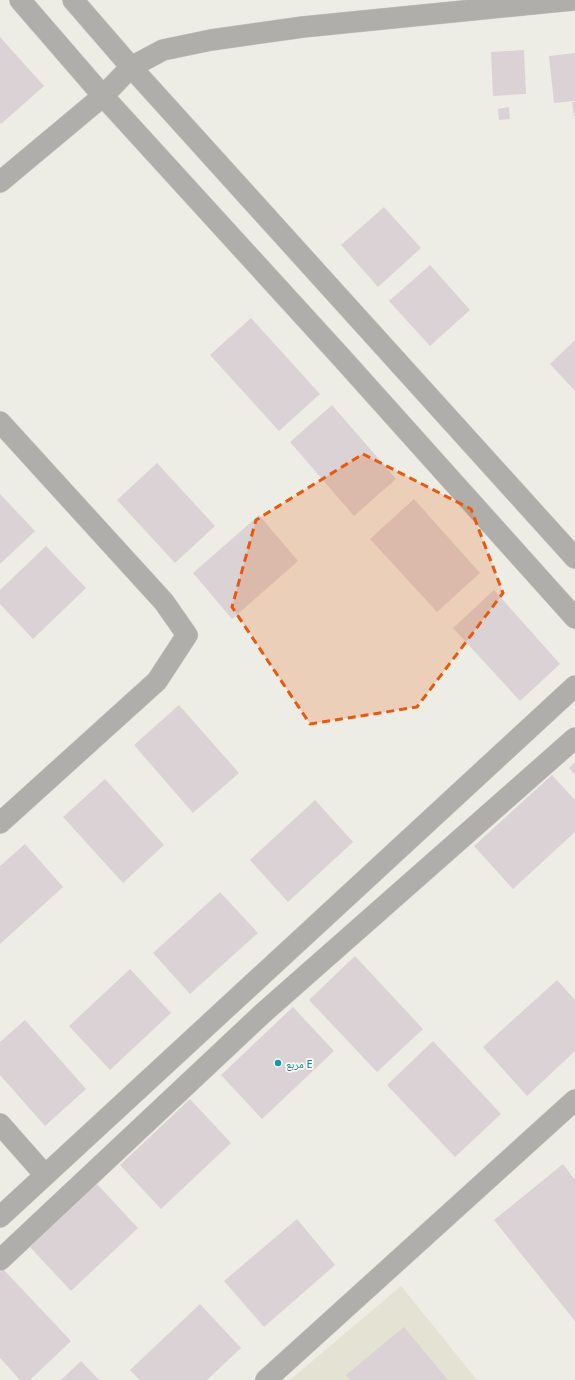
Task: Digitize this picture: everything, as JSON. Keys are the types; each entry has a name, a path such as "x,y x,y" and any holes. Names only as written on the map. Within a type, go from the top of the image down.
{"street":[{"path":"20,0 103,96 575,618"},
{"path":"73,0 131,67 575,558"},
{"path":"0,182 103,96 131,67 163,50 211,40 303,27 573,0"},
{"path":"0,422 164,602 188,635 157,681 0,823"},
{"path":"0,1217 575,686"},
{"path":"0,1260 262,1014 575,738"},
{"path":"266,1380 575,1100"},
{"path":"0,1124 45,1175"}],"highlighted area":[{"path":"363,454 471,509 503,593 417,707 310,724 232,607 256,520"}],"shaded area":[{"path":"401,1286 477,1380 290,1380"}],"building":[{"path":"0,37 44,86 1,124 0,122"},
{"path":"524,50 526,94 493,96 491,52"},
{"path":"575,53 575,101 554,103 549,56"},
{"path":"572,102 575,102 575,116 574,116"},
{"path":"509,107 510,119 499,120 498,109"},
{"path":"384,207 421,248 378,287 341,245"},
{"path":"430,265 470,310 430,346 389,301"},
{"path":"251,318 320,394 279,431 210,355"},
{"path":"575,340 575,391 550,364"},
{"path":"332,405 396,479 354,516 290,442"},
{"path":"157,463 215,526 175,563 117,500"},
{"path":"0,494 35,531 0,564"},
{"path":"414,499 480,573 437,612 370,539"},
{"path":"259,515 298,561 232,619 193,573"},
{"path":"46,546 86,588 33,639 0,604 0,590"},
{"path":"494,590 560,664 520,701 453,628"},
{"path":"179,705 239,773 193,813 134,745"},
{"path":"575,762 575,775 569,768"},
{"path":"552,775 575,800 575,832 513,889 474,846"},
{"path":"105,779 164,845 123,883 63,817"},
{"path":"315,800 353,842 288,902 250,860"},
{"path":"25,844 63,887 0,944 0,866"},
{"path":"220,892 258,933 190,994 153,953"},
{"path":"355,956 423,1029 377,1072 309,1000"},
{"path":"130,969 171,1013 110,1070 69,1026"},
{"path":"557,980 575,1000 575,1051 527,1096 483,1047"},
{"name":"مربع E","path":"293,1007 334,1051 262,1119 221,1075"},
{"path":"25,1020 86,1089 45,1126 0,1075 0,1042"},
{"path":"433,1041 501,1114 455,1157 387,1085"},
{"path":"190,1099 231,1143 161,1209 120,1165"},
{"path":"563,1164 575,1180 575,1321 494,1220"},
{"path":"97,1184 138,1228 71,1291 30,1247"},
{"path":"297,1219 335,1265 264,1327 224,1281"},
{"path":"3,1269 71,1341 30,1380 20,1380 0,1358 0,1272"},
{"path":"200,1304 241,1348 207,1380 140,1380 130,1370"},
{"path":"404,1327 448,1380 350,1380 346,1375"},
{"path":"81,1361 99,1380 61,1380"}],"place":[{"name":"مربع E","path":"278,1063"}]}
